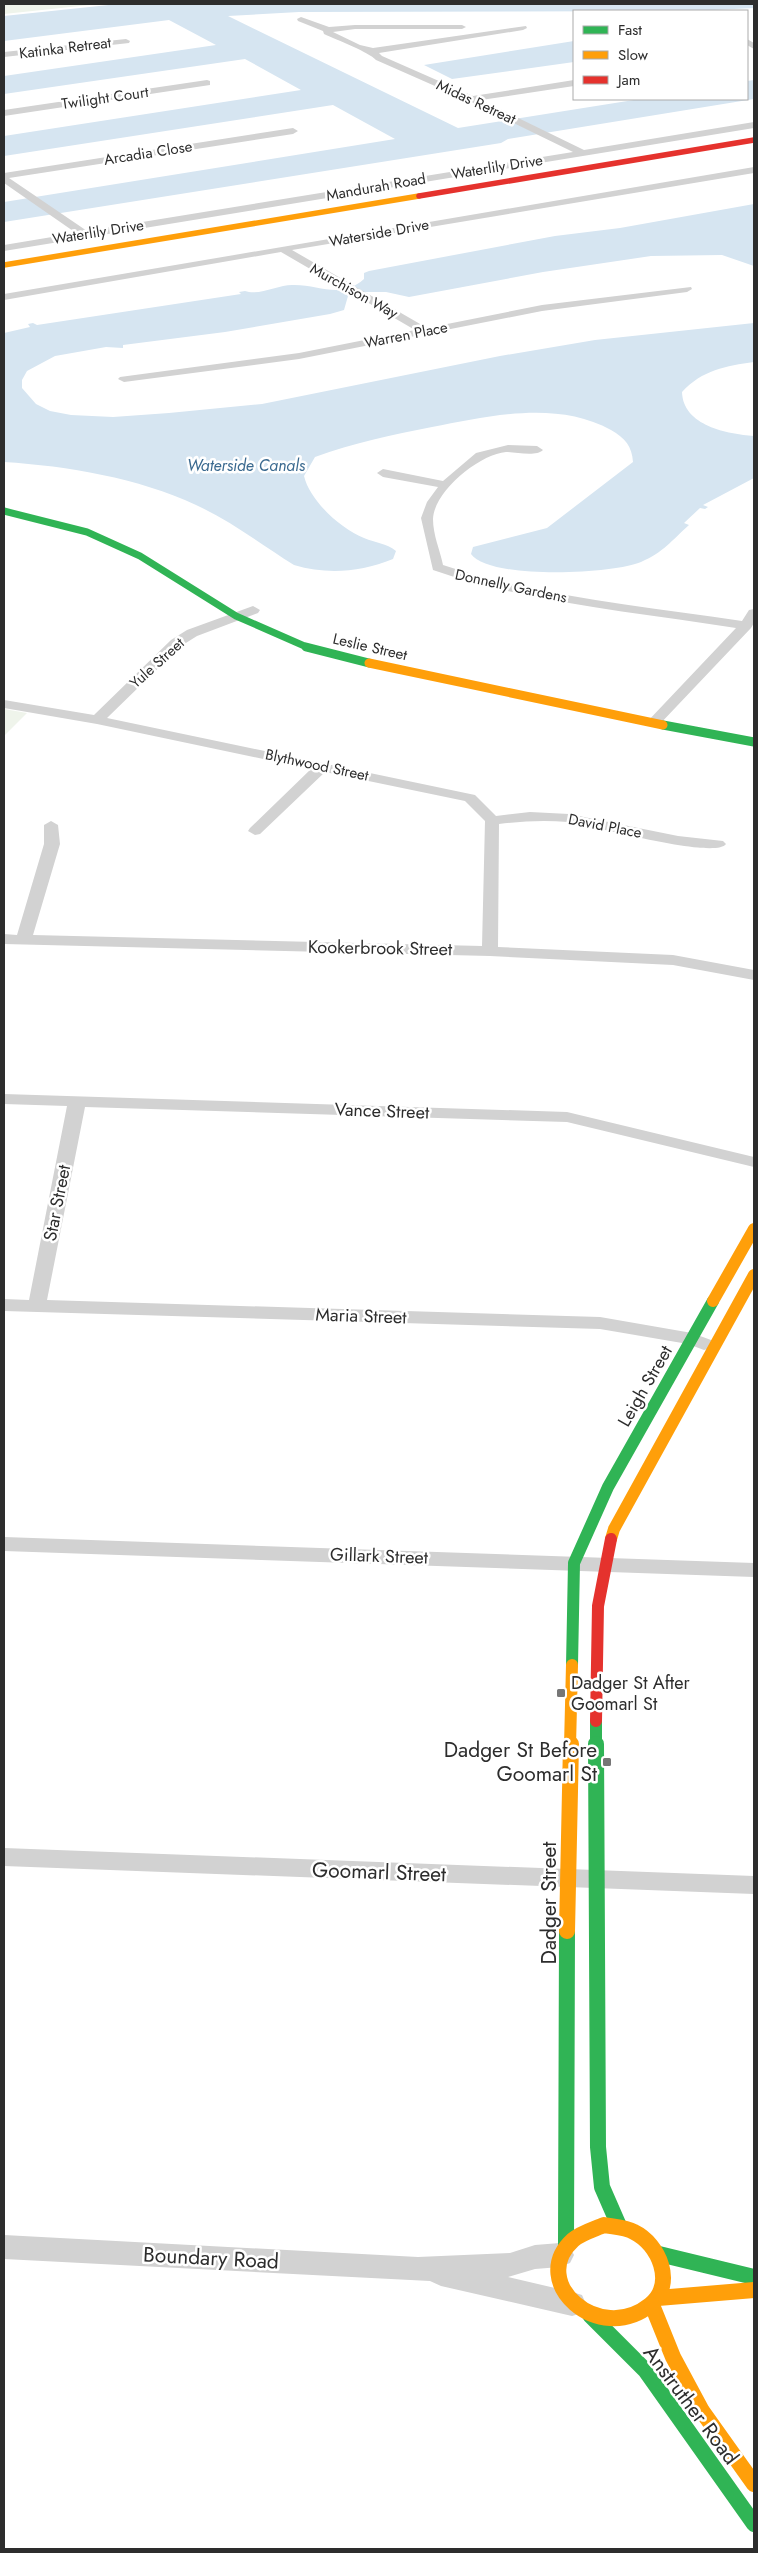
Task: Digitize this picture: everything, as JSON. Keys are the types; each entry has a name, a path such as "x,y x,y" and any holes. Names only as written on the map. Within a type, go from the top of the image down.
{"main road":[{"name":"Mandurah Road","path":"4,265 754,140"},
{"name":"Mandurah Road","path":"4,276 754,151"},
{"path":"4,506 38,513 96,530 148,552 218,590"},
{"name":"Leslie Street","path":"4,511 87,532 140,556 236,616 311,649 397,670 663,721 754,733"},
{"name":"Leslie Street","path":"236,600 253,610 338,648 754,742"},
{"name":"Leigh Street","path":"574,1563 608,1487 754,1229"},
{"path":"619,2226 602,2187 598,2147 595,1879 596,1615 603,1564 618,1521 754,1275"},
{"name":"Dadger Street","path":"563,2250 567,1879 574,1563"},
{"path":"604,2225 619,2226 642,2236 659,2254 664,2268 664,2284 655,2302 639,2314 624,2319 607,2320 581,2310 564,2293 557,2268 563,2250 589,2228 604,2225"},
{"path":"659,2254 754,2277"},
{"path":"655,2302 754,2290"},
{"name":"Anstruther Road","path":"655,2302 673,2357 702,2411 754,2484"},
{"name":"Anstruther Road","path":"581,2310 645,2370 754,2524"}],"street":[{"name":"Midas Retreat","path":"301,19 328,30 356,27 476,27 494,32"},
{"name":"Midas Retreat","path":"328,30 327,32 357,47 373,51 523,28"},
{"name":"Katinka Retreat","path":"4,56 126,41"},
{"name":"Midas Retreat","path":"373,51 379,58 472,99 582,153"},
{"name":"Twilight Court","path":"4,113 207,83"},
{"path":"472,99 573,83"},
{"name":"Waterlily Drive","path":"4,248 754,125"},
{"name":"Arcadia Close","path":"4,177 293,131"},
{"name":"Waterside Drive","path":"4,297 754,170"},
{"path":"4,177 56,216 84,234"},
{"name":"Murchison Way","path":"284,250 425,331"},
{"name":"Warren Place","path":"124,379 299,356 542,308 687,289"},
{"name":"Donnelly Gardens","path":"537,450 505,449 480,455 446,485 429,509 426,517 437,567 475,580 568,598 746,626"},
{"path":"383,473 446,485"},
{"name":"Yule Street","path":"97,720 176,643 192,633 253,610"},
{"path":"663,721 694,682 746,626 754,613"},
{"name":"Blythwood Street","path":"4,704 97,720 470,798 482,808 492,821"},
{"path":"255,831 322,767"},
{"name":"David Place","path":"492,821 530,816 569,818 678,841 718,844"},
{"path":"490,951 492,821"},
{"path":"24,939 52,844 52,825"},
{"name":"Kookerbrook Street","path":"4,939 490,951 673,960 754,975"},
{"name":"Vance Street","path":"4,1099 567,1117 754,1162"},
{"name":"Star Street","path":"37,1306 77,1101"},
{"name":"Maria Street","path":"4,1305 600,1323 692,1339 715,1348"},
{"name":"Gillark Street","path":"4,1544 754,1570"},
{"name":"Goomarl Street","path":"4,1857 567,1879 754,1884"},
{"name":"Boundary Road","path":"4,2247 418,2269 510,2265 563,2250"},
{"name":"Boundary Road","path":"418,2269 581,2310"}],"shaded area":[{"path":"4,4 99,4 4,14"},
{"path":"4,709 27,713 4,736"}],"water":[{"path":"118,4 754,4 754,8 714,10 299,12 228,16 458,128 634,100 748,100 508,139 501,143 4,222 4,202 395,139 333,105 4,156 4,136 301,90 245,59 4,94 4,76 216,45 169,20 4,41 4,16"},
{"path":"573,41 573,62 452,79 424,65"},
{"path":"754,80 754,99 748,100 748,81"},
{"name":"Waterside Canals","path":"754,204 754,266 722,255 651,256 543,272 409,297 386,292 365,292 348,296 344,310 330,314 225,332 123,345 123,348 106,347 55,356 27,371 22,380 22,388 36,404 50,411 71,415 113,417 169,413 262,404 500,356 595,340 754,323 754,362 715,370 698,379 682,392 684,404 698,420 720,430 754,436 754,478 703,505 708,507 705,509 700,508 684,523 689,525 672,541 662,550 641,562 627,566 580,572 526,571 501,568 482,562 471,554 473,547 547,528 633,462 629,447 624,439 616,433 590,421 568,415 523,413 499,415 373,440 315,457 304,476 307,485 320,504 336,521 355,534 388,546 396,551 393,559 368,567 344,571 319,570 294,565 209,511 151,487 78,470 4,462 4,333 30,327 28,324 33,323 37,325 241,294 239,292 245,291 256,292 287,285 302,285 329,290 346,289 364,279 364,273 369,271 555,236 620,228"}],"traffic: fast":[{"path":"4,511 87,532 140,556 236,616 311,649 369,663"},
{"path":"663,725 754,742"},
{"path":"572,1665 574,1563 608,1487 713,1301"},
{"path":"596,1721 598,2147 602,2187 619,2226"},
{"path":"566,2244 567,1931"},
{"path":"659,2254 754,2277"},
{"path":"590,2315 645,2370 754,2524"}],"traffic: slow":[{"path":"4,265 419,196"},
{"path":"369,663 663,725"},
{"path":"713,1301 754,1229"},
{"path":"611,1539 614,1529 754,1275"},
{"path":"567,1931 572,1665"},
{"path":"604,2225 634,2232 643,2238 651,2245 661,2264 663,2274 658,2295 651,2304 629,2318 606,2319 584,2311 568,2296 558,2278 559,2257 574,2239 604,2225"},
{"path":"658,2298 754,2290"},
{"path":"652,2305 673,2357 702,2411 754,2484"}],"traffic: jam":[{"path":"419,196 754,140"},
{"path":"596,1721 596,1629 601,1584 611,1539"}],"place":[{"name":"Dadger St After Goomarl St","path":"561,1693"},
{"name":"Dadger St Before Goomarl St","path":"607,1762"}]}
